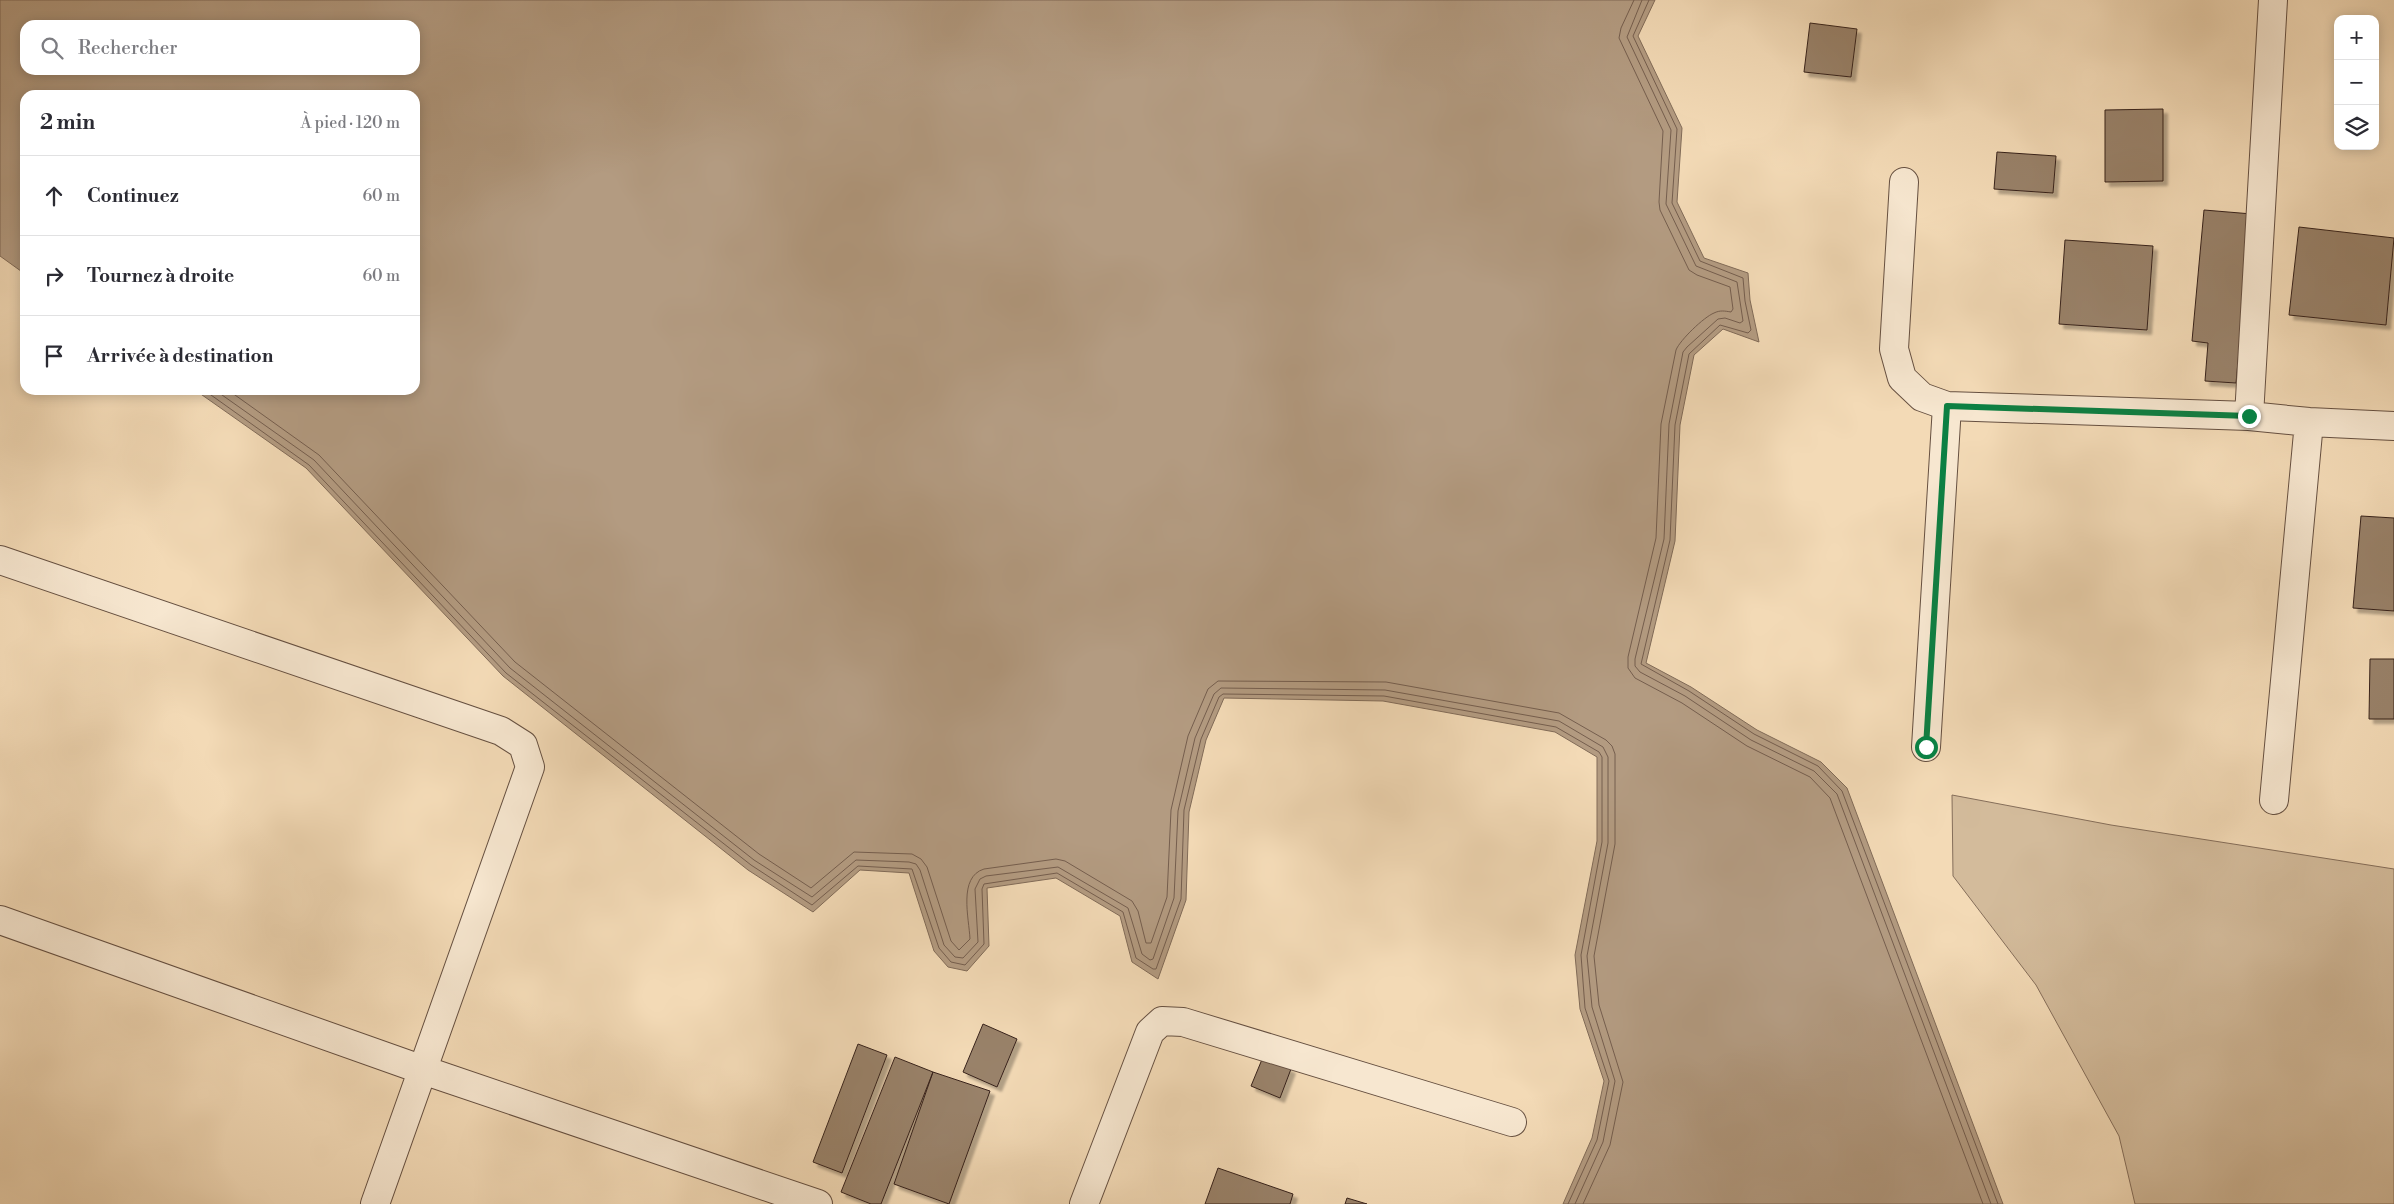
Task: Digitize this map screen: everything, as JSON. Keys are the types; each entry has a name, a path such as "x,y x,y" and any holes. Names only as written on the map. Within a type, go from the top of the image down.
{"street":[{"path":"2249,416 2273,0"},
{"path":"1904,182 1894,350 1902,378 1922,397 1947,406 2249,416 2310,422 2394,426"},
{"path":"1926,747 1947,406"},
{"path":"2274,800 2310,422"},
{"path":"0,560 501,731 523,745 530,767 375,1204"},
{"path":"0,920 423,1070 818,1204"},
{"path":"1084,1204 1150,1032 1162,1021 1183,1022 1512,1122"}],"shaded area":[{"path":"1952,795 2111,825 2394,869 2394,1204 2135,1204 2119,1136 2036,985 1953,876"}],"water":[{"path":"0,0 1655,0 1638,36 1682,128 1677,202 1704,258 1748,273 1750,300 1759,342 1723,329 1694,355 1680,425 1675,541 1646,663 1691,687 1757,730 1821,762 1847,788 2003,1204 1563,1204 1592,1138 1604,1081 1580,1009 1575,955 1597,841 1597,757 1555,732 1383,701 1224,698 1206,740 1189,812 1186,900 1158,979 1132,962 1120,916 1056,878 987,888 989,946 967,971 948,967 934,951 909,873 860,870 813,912 748,870 503,676 306,468 202,395 420,395 420,90 20,90 20,270 0,256"}],"building":[{"path":"1810,23 1857,29 1851,77 1804,72"},
{"path":"2163,109 2163,181 2105,182 2105,110"},
{"path":"1997,152 2056,156 2053,193 1994,189"},
{"path":"2204,210 2252,214 2236,383 2205,381 2208,343 2192,341"},
{"path":"2299,227 2394,238 2386,325 2289,315"},
{"path":"2065,240 2153,246 2147,330 2059,324"},
{"path":"2361,516 2394,518 2394,611 2353,608"},
{"path":"2370,659 2394,659 2394,719 2369,719"},
{"path":"983,1024 1017,1039 997,1087 963,1072"},
{"path":"858,1044 887,1055 842,1173 813,1162"},
{"path":"895,1057 933,1072 881,1204 871,1204 841,1192"},
{"path":"1263,1057 1291,1069 1280,1098 1251,1086"},
{"path":"933,1072 990,1091 949,1204 894,1184"},
{"path":"1218,1168 1293,1194 1290,1204 1205,1204"},
{"path":"1347,1198 1367,1204 1345,1204"}],"route":[{"path":"1926,747 1947,406 2249,416"}]}
